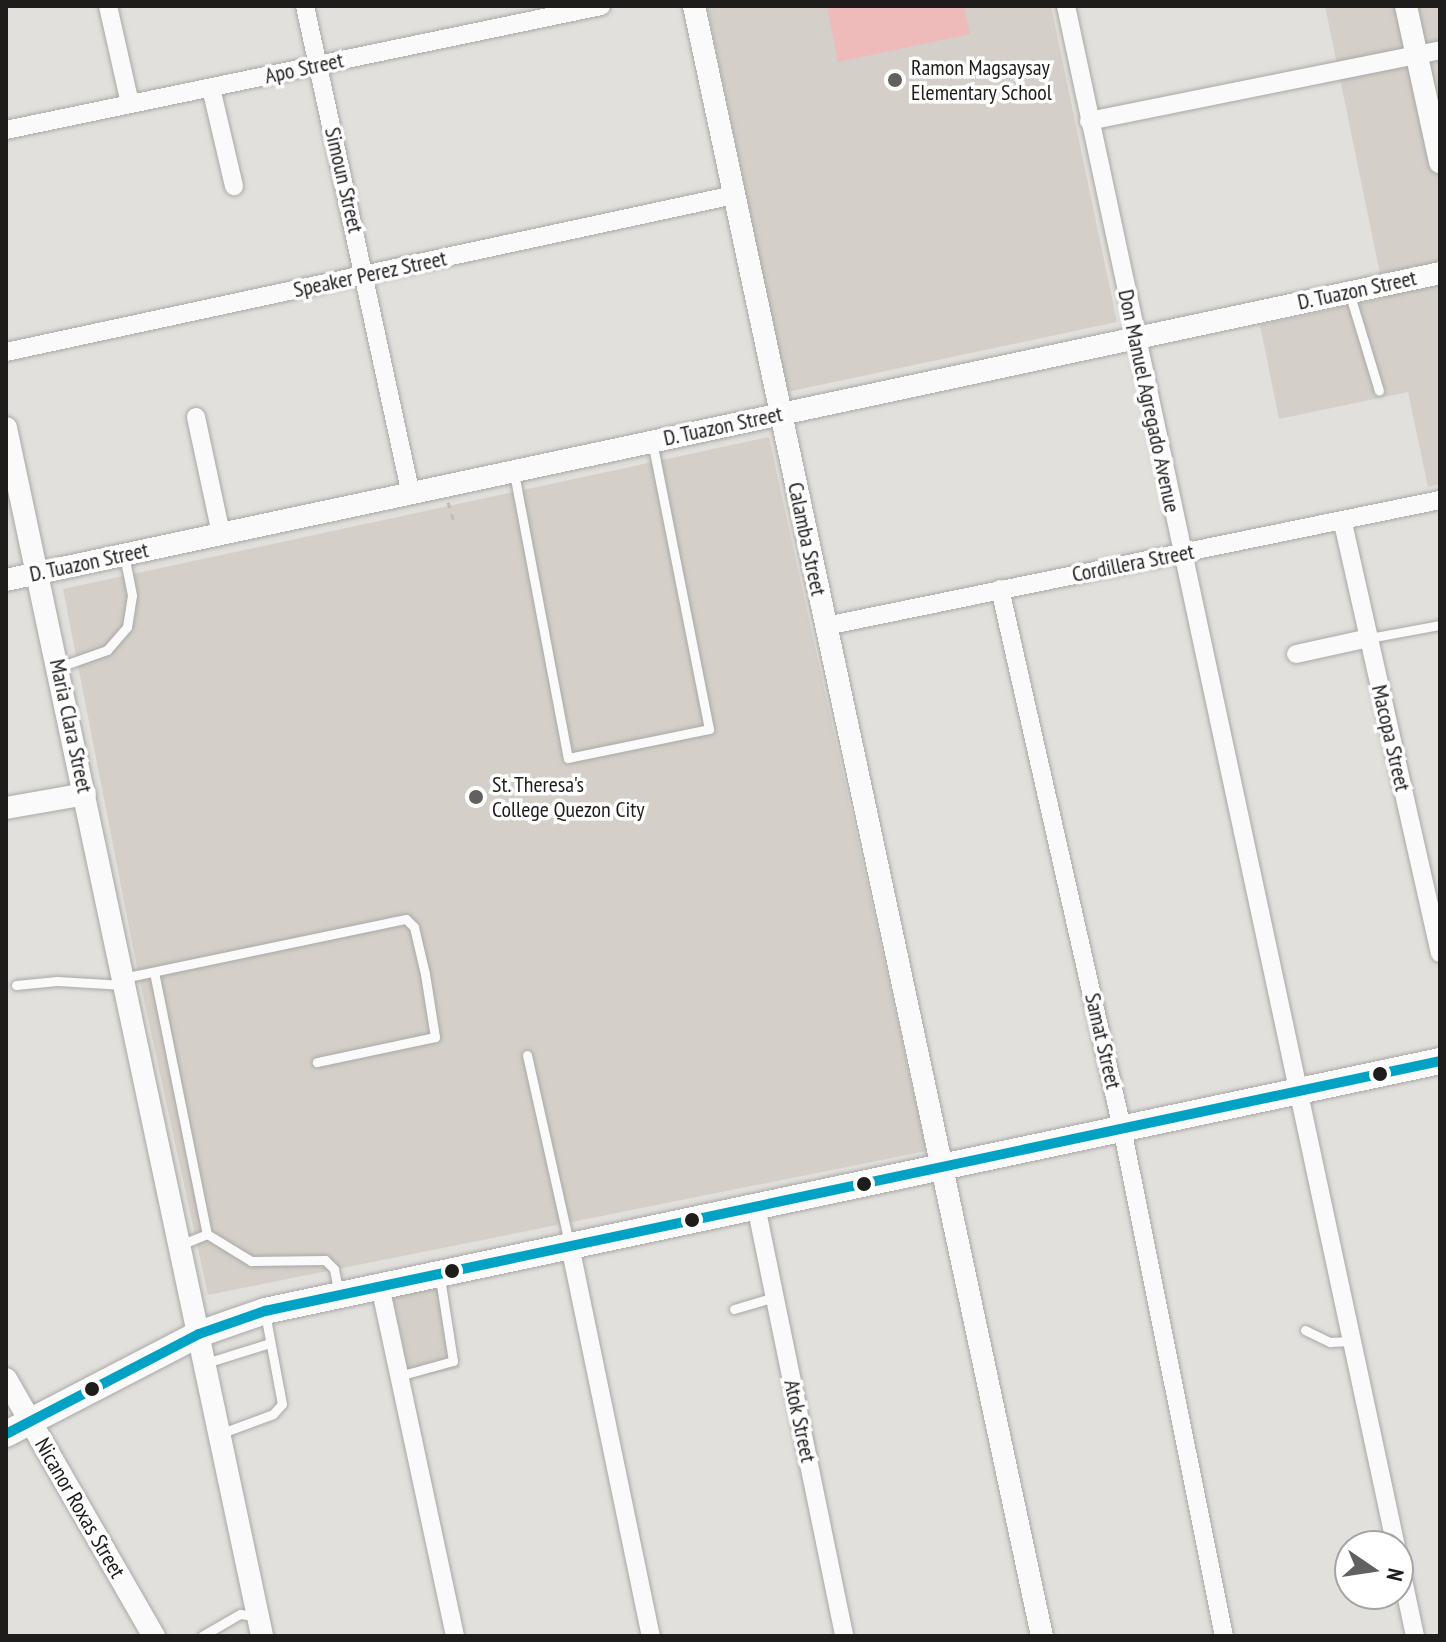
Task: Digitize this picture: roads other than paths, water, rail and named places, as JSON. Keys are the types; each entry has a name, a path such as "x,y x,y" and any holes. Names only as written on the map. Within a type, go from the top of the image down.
{"main road":[{"path":"6,1434 199,1334 265,1311 1440,1061"}],"street":[{"path":"108,6 130,104"},
{"name":"Simoun Street","path":"305,6 367,275 411,495"},
{"name":"Apo Street","path":"6,130 601,6"},
{"name":"Calamba Street","path":"694,6 1042,1636"},
{"name":"Don Manuel Agregado Avenue","path":"1066,6 1134,337 1392,1530"},
{"path":"1406,6 1440,162"},
{"path":"1089,121 1440,50"},
{"path":"211,88 234,186"},
{"name":"Speaker Perez Street","path":"6,352 734,195"},
{"name":"D. Tuazon Street","path":"6,580 1440,273"},
{"path":"196,417 221,534"},
{"name":"Maria Clara Street","path":"6,428 179,1245 222,1433 260,1626"},
{"name":"Cordillera Street","path":"826,626 1343,523 1440,500"},
{"name":"Macopa Street","path":"1343,523 1440,953"},
{"name":"Samat Street","path":"1000,589 1122,1128 1224,1636"},
{"path":"1296,654 1369,638"},
{"path":"6,808 85,794"},
{"name":"Atok Street","path":"756,1206 844,1636"},
{"path":"570,1246 651,1636"},
{"path":"380,1286 455,1636"},
{"name":"Nicanor Roxas Street","path":"6,1379 154,1636"},
{"path":"1409,1610 1415,1636"}],"lane":[{"path":"1349,292 1379,391"},
{"path":"514,473 568,758 709,729 652,442"},
{"path":"59,667 107,650 127,627 132,595 124,555"},
{"path":"1369,638 1440,625"},
{"path":"16,985 124,982 154,972 406,919 414,927 436,1036 317,1062"},
{"path":"154,972 207,1234 251,1261 325,1260 334,1269 339,1294"},
{"path":"527,1055 570,1246"},
{"path":"179,1245 207,1234"},
{"path":"399,1376 453,1361 439,1273"},
{"path":"734,1309 775,1297"},
{"path":"222,1433 279,1409 265,1311"},
{"path":"1305,1330 1330,1342 1351,1341"},
{"path":"206,1363 270,1343"},
{"path":"202,1636 240,1614 260,1626"}],"place":[{"name":"Ramon Magsaysay Elementary School","path":"895,80"},
{"name":"St. Theresa's College Quezon City","path":"476,797"}]}
